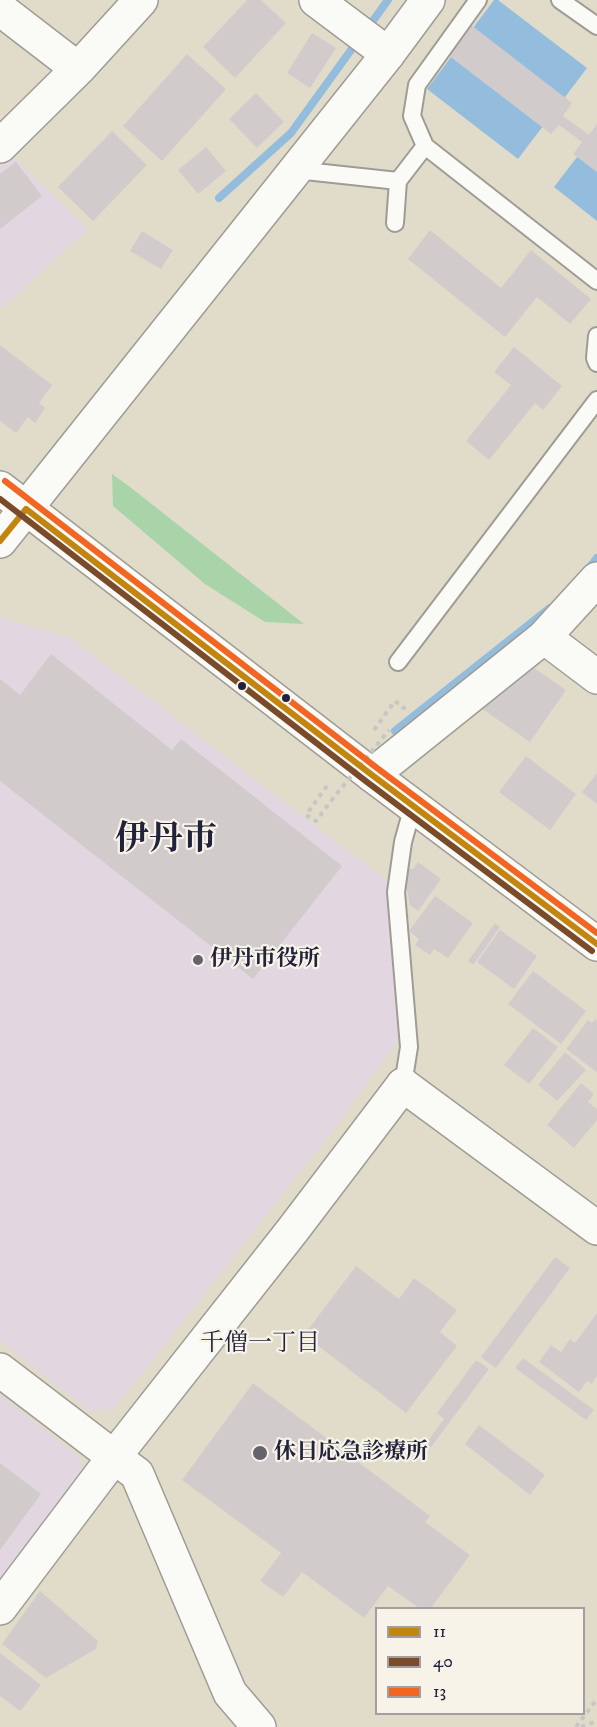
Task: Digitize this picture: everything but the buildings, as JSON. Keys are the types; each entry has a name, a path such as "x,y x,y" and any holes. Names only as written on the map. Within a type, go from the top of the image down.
{"main road":[{"path":"0,146 78,69 141,0"},
{"path":"316,0 388,54"},
{"path":"0,541 388,54 428,0"},
{"path":"0,9 78,69"},
{"path":"0,488 372,775 597,944"},
{"path":"372,775 544,637 597,579"},
{"path":"544,637 597,677"},
{"path":"0,1608 114,1457 292,1231 403,1085 597,1228"},
{"path":"0,1370 137,1474 230,1693 259,1727"}],"lane":[{"path":"478,0 417,85 412,116 425,146 597,281"},
{"path":"560,0 597,26"},
{"path":"395,223 398,181 425,146"},
{"path":"296,170 398,181"},
{"path":"597,336 595,358 597,363"},
{"path":"398,662 597,400"},
{"path":"403,1085 409,1047 396,892 403,842 413,806"}],"path":[{"path":"374,730 396,702 404,708 399,715"},
{"path":"327,786 306,814 316,821 394,722"},
{"path":"576,1727 597,1699"},
{"path":"581,1727 597,1721"}],"shaded area":[{"path":"14,157 88,229 0,310 0,168"},
{"name":"伊丹市役所","path":"0,617 72,639 391,884 401,1036 337,1125 114,1409 89,1411 0,1340"},
{"path":"0,1395 80,1458 82,1472 0,1580"}],"green space":[{"path":"112,474 304,624 265,622 205,584 113,506"}],"water":[{"path":"494,0 498,0 587,68 518,159 427,89"},
{"path":"597,131 597,221 554,187"}],"waterway":[{"path":"367,29 388,0"},
{"path":"219,198 291,133 359,39"},
{"path":"586,572 597,558"},
{"path":"395,731 550,608"}],"transit line":[{"name":"13","path":"5,481 377,768 597,933"},
{"name":"40","path":"0,499 367,782 592,951"},
{"name":"11","path":"0,541 26,509 372,775 597,944"}],"place":[{"name":"伊丹市役所","path":"198,960"},
{"name":"休日応急診療所","path":"260,1453"}],"district":[{"name":"伊丹市","path":"166,842"},
{"name":"千僧一丁目","path":"260,1345"}]}
